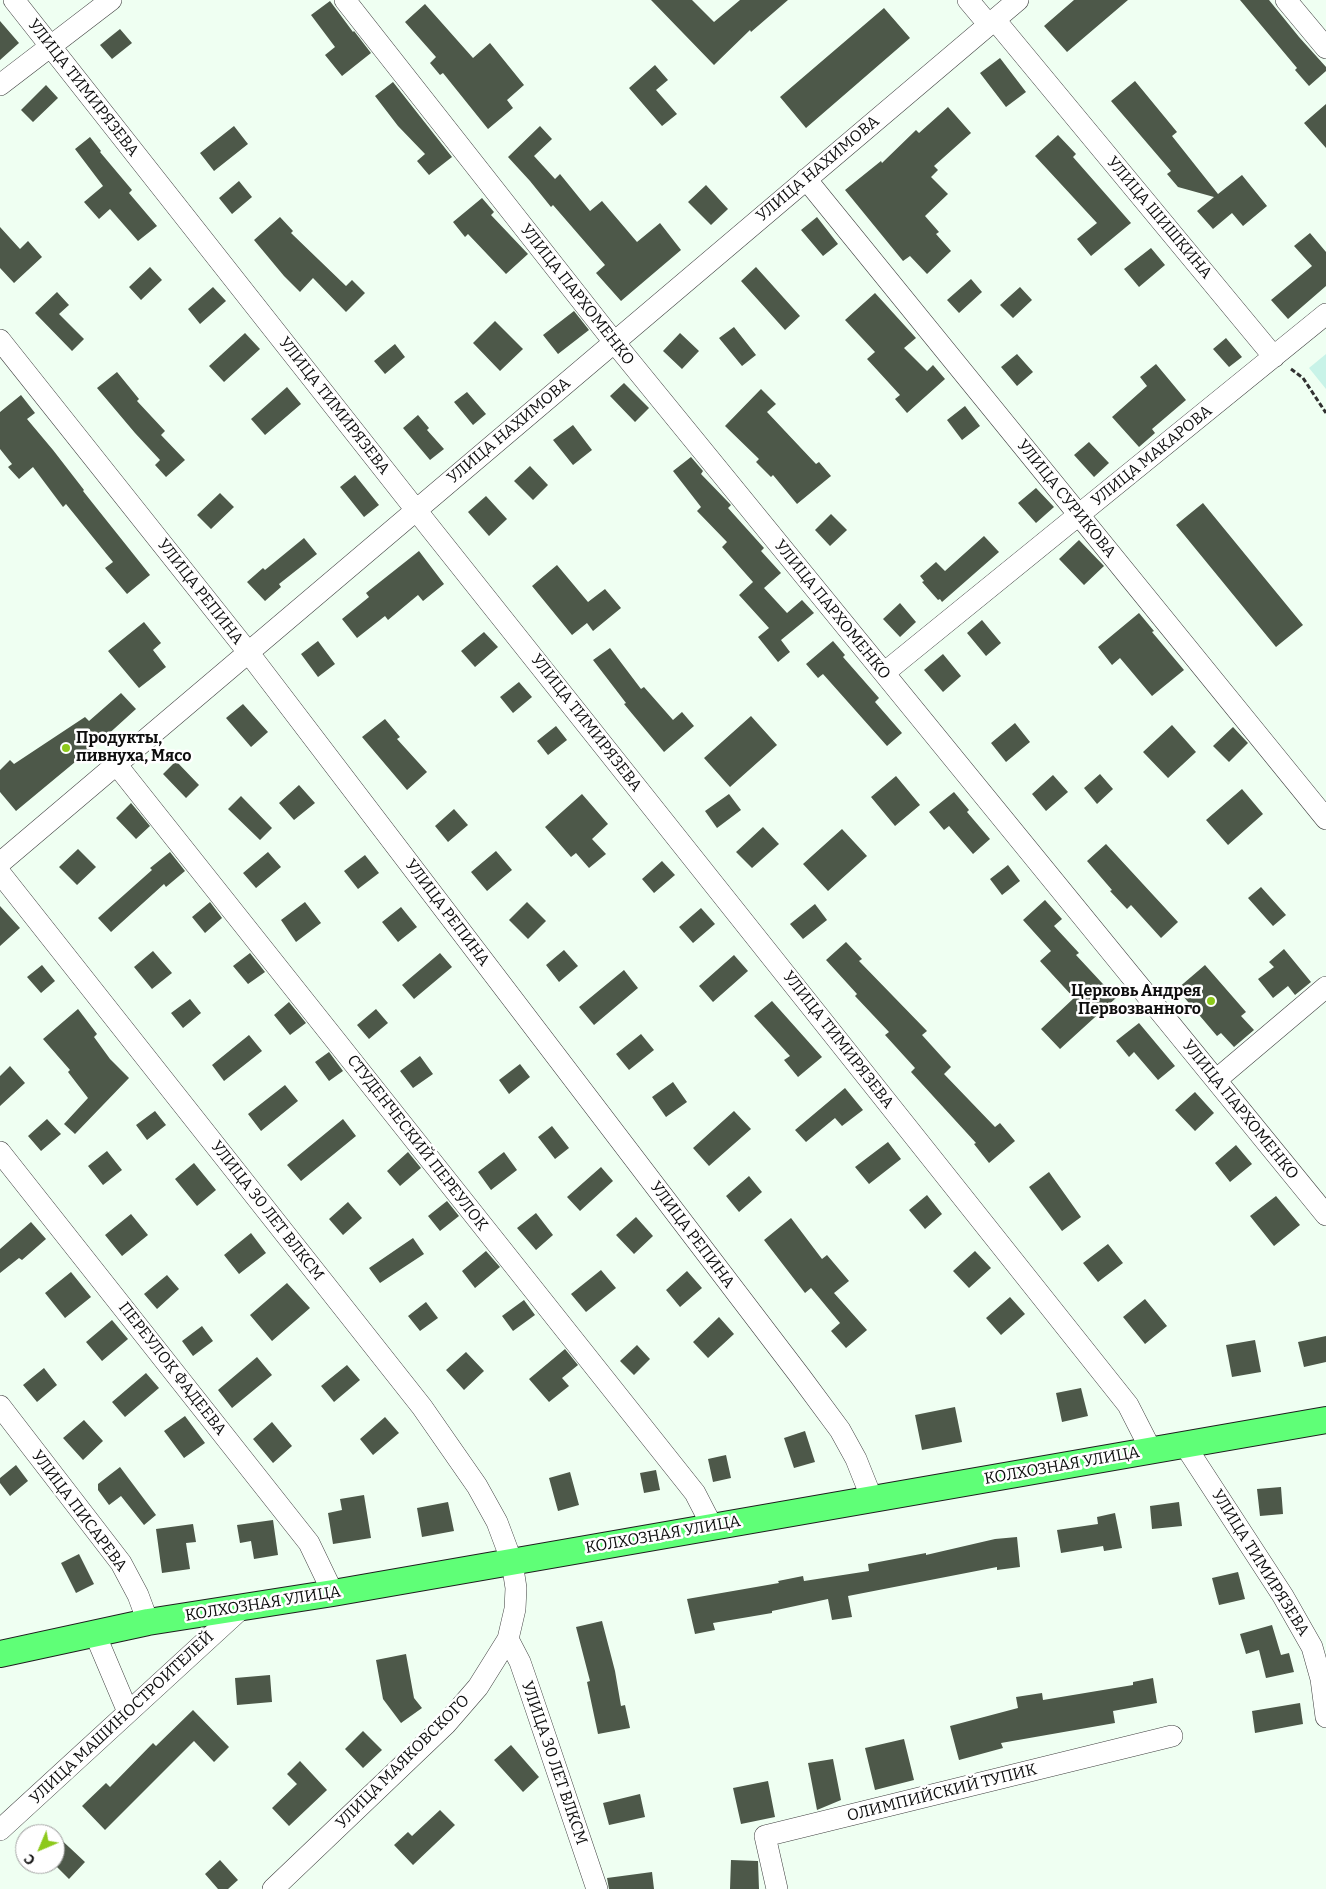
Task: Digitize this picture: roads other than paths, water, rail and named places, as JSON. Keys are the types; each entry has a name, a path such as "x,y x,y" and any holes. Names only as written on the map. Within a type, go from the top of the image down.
{"main road":[{"name":"КОЛХОЗНАЯ УЛИЦА","path":"0,1654 148,1622 333,1593 1326,1420"}],"street":[{"name":"УЛИЦА ТИМИРЯЗЕВА","path":"14,0 416,510 1128,1406 1151,1450"},
{"path":"0,85 112,0"},
{"name":"УЛИЦА ПАРХОМЕНКО","path":"345,0 614,342 1326,1215"},
{"name":"УЛИЦА ШИШКИНА","path":"968,0 992,22 1274,357"},
{"name":"УЛИЦА НАХИМОВА","path":"0,863 1018,0"},
{"path":"1286,0 1326,48"},
{"name":"УЛИЦА СУРИКОВА","path":"806,179 1326,818"},
{"name":"УЛИЦА МАКАРОВА","path":"884,674 1326,314"},
{"name":"УЛИЦА РЕПИНА","path":"0,340 248,652 840,1430 856,1458 872,1499"},
{"name":"СТУДЕНЧЕСКИЙ ПЕРЕУЛОК","path":"116,764 695,1493 712,1526"},
{"name":"УЛИЦА 30 ЛЕТ ВЛКСМ","path":"0,873 422,1408 481,1493 498,1522 512,1562"},
{"path":"1216,1080 1326,987"},
{"name":"ПЕРЕУЛОК ФАДЕЕВА","path":"0,1152 309,1543 333,1593"},
{"name":"УЛИЦА ПИСАРЕВА","path":"0,1406 121,1563 138,1595 148,1622"},
{"name":"УЛИЦА ТИМИРЯЗЕВА","path":"1184,1444 1283,1596 1312,1647 1321,1679 1326,1716"},
{"name":"УЛИЦА МАЯКОВСКОГО","path":"273,1889 446,1724 478,1687 508,1639 515,1609 516,1588 512,1562"},
{"name":"УЛИЦА МАШИНОСТРОИТЕЛЕЙ","path":"0,1830 243,1607"},
{"path":"95,1634 128,1712"},
{"name":"УЛИЦА 30 ЛЕТ ВЛКСМ","path":"508,1639 520,1662 597,1889"},
{"name":"ОЛИМПИЙСКИЙ ТУПИК","path":"777,1889 764,1836 1172,1736"}],"place":[{"name":"Продукты, пивнуха, Мясо","path":"66,748"},
{"name":"Церковь Андрея Первозванного","path":"1211,1001"}]}
